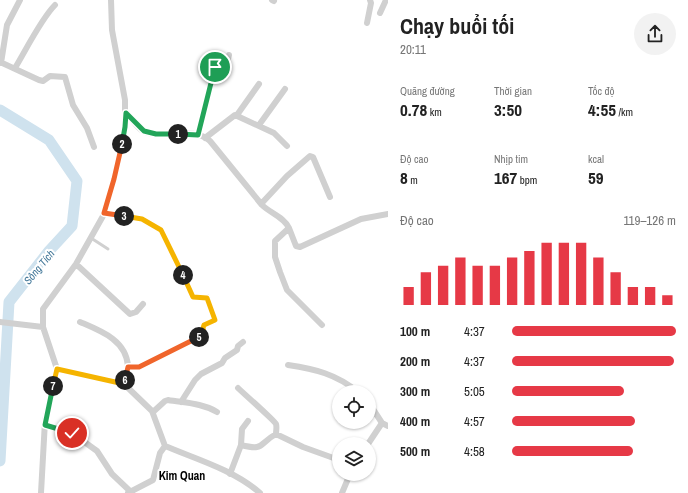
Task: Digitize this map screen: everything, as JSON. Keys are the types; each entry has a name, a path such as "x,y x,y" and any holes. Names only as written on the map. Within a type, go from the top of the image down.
{"street":[{"path":"20,0 7,25 0,62 43,81 50,76 65,77 73,105 87,128 94,147"},
{"path":"40,493 45,425 57,369 40,326 43,309 76,264 104,213 116,172 125,127 126,113 112,30 111,0"},
{"path":"367,23 372,3 370,0"},
{"path":"380,13 386,0"},
{"path":"15,68 47,15 55,5"},
{"path":"198,135 215,67 217,65 226,67 229,55"},
{"path":"205,138 233,116 237,115 259,84"},
{"path":"258,125 285,89"},
{"path":"126,113 141,129 149,133 198,135 210,141 261,204 284,221 289,228 296,246 300,247 369,216 388,214"},
{"path":"237,115 274,133 287,146"},
{"path":"261,204 287,176 310,156 313,157 330,198"},
{"path":"104,213 142,219 161,230 193,297 207,298 215,320 204,325 204,334 139,367 128,367"},
{"path":"289,228 275,242 275,256 280,272 287,290 322,325"},
{"path":"76,264 130,314 136,312 143,304"},
{"path":"0,322 40,326"},
{"path":"80,322 117,341 126,355 128,367 124,384"},
{"path":"181,402 194,380 201,374 222,363 225,358 237,350 238,346 243,342"},
{"path":"288,365 315,369 345,381 350,385"},
{"path":"57,369 124,384 152,412 165,446 230,474 253,486 260,493"},
{"path":"238,388 274,420 276,424 276,434"},
{"path":"152,412 165,401 209,407 217,412"},
{"path":"376,414 382,423 388,426"},
{"path":"230,474 241,445 242,429 248,420"},
{"path":"373,437 382,423"},
{"path":"45,425 72,433 97,451 112,474 130,492 153,480 160,452 165,446"},
{"path":"241,445 253,448 260,447 270,437 276,434"},
{"path":"276,434 303,447 332,457"},
{"path":"342,493 347,481"}],"lane":[{"path":"91,238 108,249"}],"waterway":[{"name":"Sông Tích","path":"0,110 49,140 77,181 72,226 49,251 9,302 0,461"}],"district":[{"name":"Kim Quan","path":"182,476"}],"route":[{"path":"72,433 45,425 49,398 57,369 124,384 128,367 139,367 204,334 204,325 215,320 207,298 193,297 161,230 142,219 104,213 114,179 125,127 126,113 141,129 149,133 198,135 215,67"}]}
